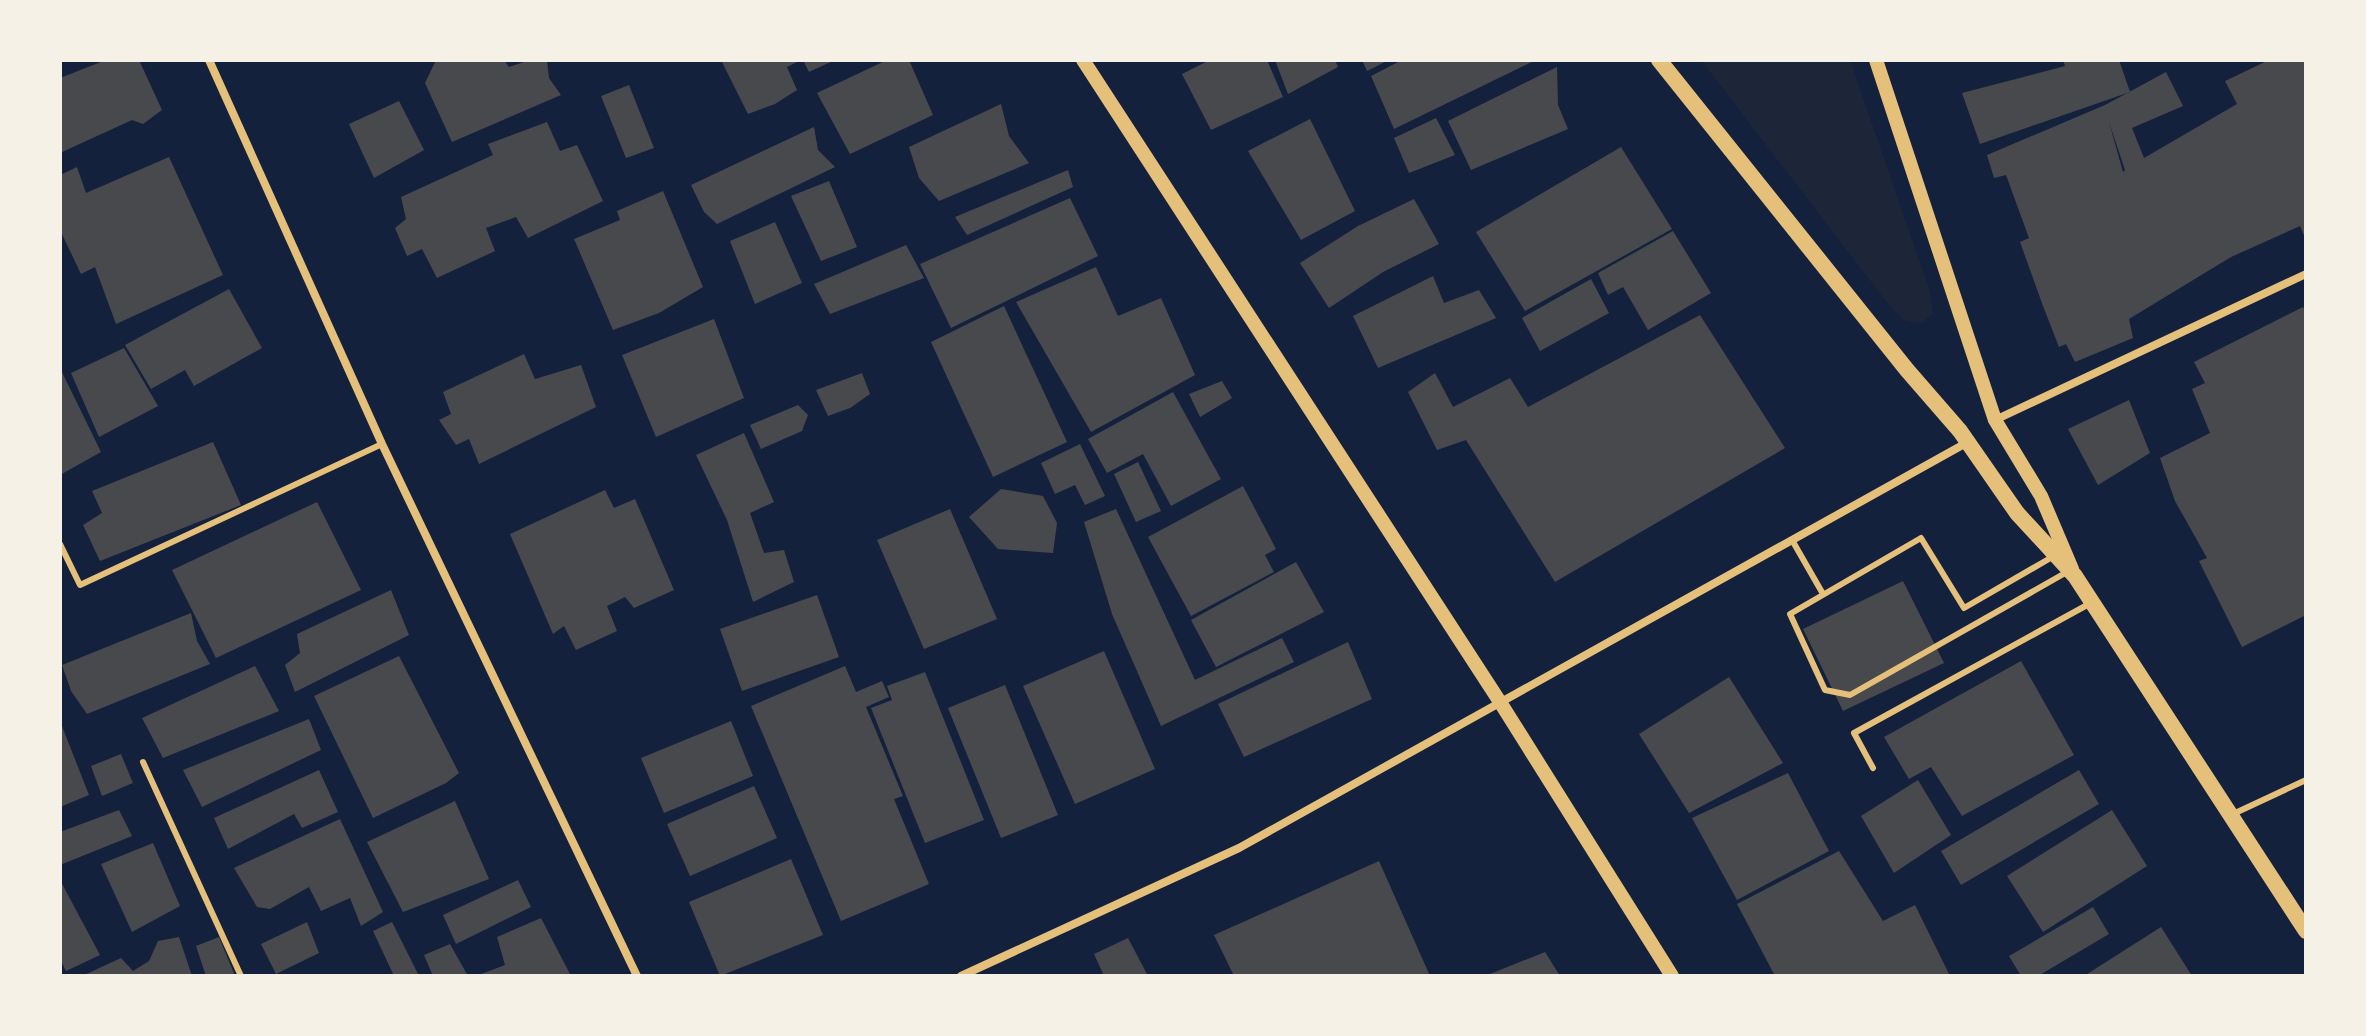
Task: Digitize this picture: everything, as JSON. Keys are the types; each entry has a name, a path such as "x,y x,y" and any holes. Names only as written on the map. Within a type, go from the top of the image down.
{"main road":[{"path":"1659,60 1968,442 2017,513 2073,573 2305,928"}],"street":[{"path":"209,60 382,444 637,976"},
{"path":"1083,60 1500,702 1672,976"},
{"path":"1876,60 1995,420 2041,496 2073,573"},
{"path":"1995,420 2306,274"},
{"path":"961,976 1239,848 1968,442"}],"lane":[{"path":"60,544 80,585 382,444"},
{"path":"2056,555 1964,608 1921,538 1790,614 1825,690 1850,695 2073,573"},
{"path":"1792,540 1823,594"},
{"path":"1873,768 1854,733 2092,602"},
{"path":"143,762 241,976"},
{"path":"2230,815 2306,780"}],"shaded area":[{"path":"1701,60 1850,60 1929,289 1933,313 1921,324 1905,321 1892,309"}],"building":[{"path":"106,60 139,60 162,110 143,124 132,120 60,153 60,78"},
{"path":"436,60 504,60 509,67 530,60 547,60 549,78 561,95 452,142 425,83"},
{"path":"721,60 801,60 787,67 797,90 775,104 748,114"},
{"path":"803,60 835,60 809,72"},
{"path":"887,60 909,60 933,115 850,154 817,93"},
{"path":"1210,60 1267,60 1283,97 1211,130 1182,74"},
{"path":"1275,60 1335,60 1338,67 1288,94"},
{"path":"1362,60 1389,60 1367,71"},
{"path":"1402,60 1536,60 1394,129 1371,76"},
{"path":"2063,60 2119,60 2130,92 1980,144 1962,93 2065,66"},
{"path":"2269,60 2306,60 2306,240 2300,226 2231,257 2129,319 2133,338 2075,362 2066,344 2059,347 2043,306 2020,242 2029,238 2006,175 1994,178 1987,155 2105,105 2166,72 2183,106 2132,128 2144,158 2237,104 2225,81","holes":["2109,122 2125,170 2123,172"]},
{"path":"1557,67 1558,105 1568,129 1471,170 1448,121"},
{"path":"629,85 654,148 626,158 601,96"},
{"path":"399,101 424,150 374,178 349,124"},
{"path":"1001,104 1009,136 1029,163 939,201 919,178 909,147"},
{"path":"1436,118 1455,155 1409,173 1394,138"},
{"path":"1310,119 1355,211 1301,240 1248,151"},
{"path":"547,122 560,151 577,145 603,201 528,238 516,217 486,228 495,251 437,278 422,249 407,256 395,228 406,219 401,197 493,155 488,144"},
{"path":"814,127 818,150 835,167 717,224 704,212 691,185"},
{"path":"1621,147 1672,229 1525,311 1476,232"},
{"path":"169,157 223,275 116,324 95,267 81,274 60,230 60,175 77,167 86,193"},
{"path":"1068,170 1073,187 967,235 955,217"},
{"path":"829,181 857,247 821,261 791,196"},
{"path":"663,191 703,287 659,313 613,330 574,239 620,220 617,211"},
{"path":"1070,198 1098,256 951,328 920,264"},
{"path":"1414,199 1439,244 1383,272 1329,308 1300,263 1358,226"},
{"path":"775,222 802,283 755,304 730,241"},
{"path":"1673,231 1711,293 1648,330 1623,287 1608,295 1598,273"},
{"path":"906,245 924,278 830,314 814,284"},
{"path":"1096,267 1118,316 1161,298 1195,375 1091,432 1016,302"},
{"path":"1433,276 1444,303 1479,290 1496,318 1378,368 1353,316"},
{"path":"1591,279 1609,313 1540,351 1522,318"},
{"path":"229,289 262,348 194,386 185,370 151,389 125,345"},
{"path":"1004,306 1067,442 993,477 931,342"},
{"path":"2303,307 2306,313 2306,615 2242,647 2199,561 2207,558 2175,501 2160,458 2210,433 2192,389 2205,383 2194,362"},
{"path":"1700,315 1785,448 1555,582 1466,440 1437,450 1408,392 1435,373 1453,407 1510,378 1528,407"},
{"path":"714,319 744,398 656,437 622,355"},
{"path":"124,348 158,406 99,437 71,373"},
{"path":"524,354 535,379 581,365 596,407 479,464 469,439 456,445 439,420 451,414 443,392"},
{"path":"60,368 101,452 60,475"},
{"path":"862,373 870,394 850,408 828,416 816,390"},
{"path":"1222,381 1232,398 1200,417 1189,394"},
{"path":"1173,392 1221,479 1171,506 1143,454 1107,473 1088,439"},
{"path":"2129,400 2150,453 2098,485 2068,429"},
{"path":"798,405 808,415 802,431 761,449 750,425"},
{"path":"744,433 774,502 750,513 764,553 784,550 794,582 753,602 727,520 696,455"},
{"path":"213,442 241,505 100,561 83,525 102,513 92,491"},
{"path":"1080,444 1105,496 1085,505 1075,485 1055,494 1041,463"},
{"path":"1138,462 1161,511 1136,522 1114,474"},
{"path":"1243,486 1276,549 1265,555 1274,572 1191,616 1148,537"},
{"path":"1001,489 1043,496 1057,523 1053,553 998,549 969,517"},
{"path":"605,490 614,508 635,499 674,590 634,608 625,597 607,606 617,631 576,650 564,626 553,634 510,534"},
{"path":"317,502 361,590 216,658 172,570"},
{"path":"950,509 997,619 924,649 877,540"},
{"path":"1116,509 1195,680 1282,638 1294,662 1161,726 1112,614 1084,522"},
{"path":"1296,562 1324,612 1216,667 1191,620"},
{"path":"1903,581 1944,663 1843,711 1803,629"},
{"path":"391,590 409,635 295,692 285,665 300,653 297,634"},
{"path":"817,595 839,657 742,691 720,629"},
{"path":"191,613 197,641 210,664 87,714 71,691 62,665"},
{"path":"1348,642 1372,699 1244,757 1218,704"},
{"path":"1104,651 1155,769 1075,804 1023,686"},
{"path":"399,656 459,773 446,783 373,818 314,696"},
{"path":"2021,661 2074,755 1962,816 1931,767 1909,779 1884,737"},
{"path":"255,666 279,711 163,758 142,718"},
{"path":"845,666 856,692 882,681 889,697 866,707 903,796 894,799 929,884 841,921 751,706"},
{"path":"925,672 984,820 925,843 871,708 892,700 887,686"},
{"path":"1729,677 1783,763 1689,813 1639,734"},
{"path":"1005,685 1058,815 1001,838 948,708"},
{"path":"309,719 321,750 202,807 183,770"},
{"path":"60,721 89,795 60,807"},
{"path":"731,721 753,776 664,813 641,758"},
{"path":"121,754 133,783 102,796 91,766"},
{"path":"319,770 338,812 302,828 294,814 228,849 214,818"},
{"path":"2079,770 2099,804 1961,885 1941,851"},
{"path":"1788,773 1829,851 1737,900 1692,818"},
{"path":"1918,780 1951,835 1894,873 1861,816"},
{"path":"754,786 777,838 690,876 667,824"},
{"path":"455,801 489,879 403,912 367,842"},
{"path":"119,810 132,836 60,865 60,832"},
{"path":"2112,810 2147,866 2043,932 2007,876"},
{"path":"340,819 383,912 361,926 350,898 321,911 309,887 270,909 257,907 234,868"},
{"path":"153,843 180,906 132,932 101,864"},
{"path":"1839,851 1883,921 1915,905 1950,976 1775,976 1737,904"},
{"path":"791,859 823,935 720,976 689,902"},
{"path":"1379,861 1430,976 1234,976 1214,935"},
{"path":"60,880 100,955 66,971 60,959"},
{"path":"518,880 531,907 456,944 443,915"},
{"path":"2093,907 2109,934 2038,976 2021,976 2009,956"},
{"path":"541,918 571,976 476,976 505,965 497,937"},
{"path":"307,922 319,953 276,974 261,944"},
{"path":"392,922 419,976 394,976 373,931"},
{"path":"2161,927 2192,976 2084,976"},
{"path":"179,937 192,976 82,976 121,958 133,971 149,961 158,941"},
{"path":"219,937 235,976 206,976 196,946"},
{"path":"1128,938 1148,976 1104,976 1094,954"},
{"path":"450,944 468,976 433,976 424,955"},
{"path":"1545,952 1560,976 1485,976"}]}
